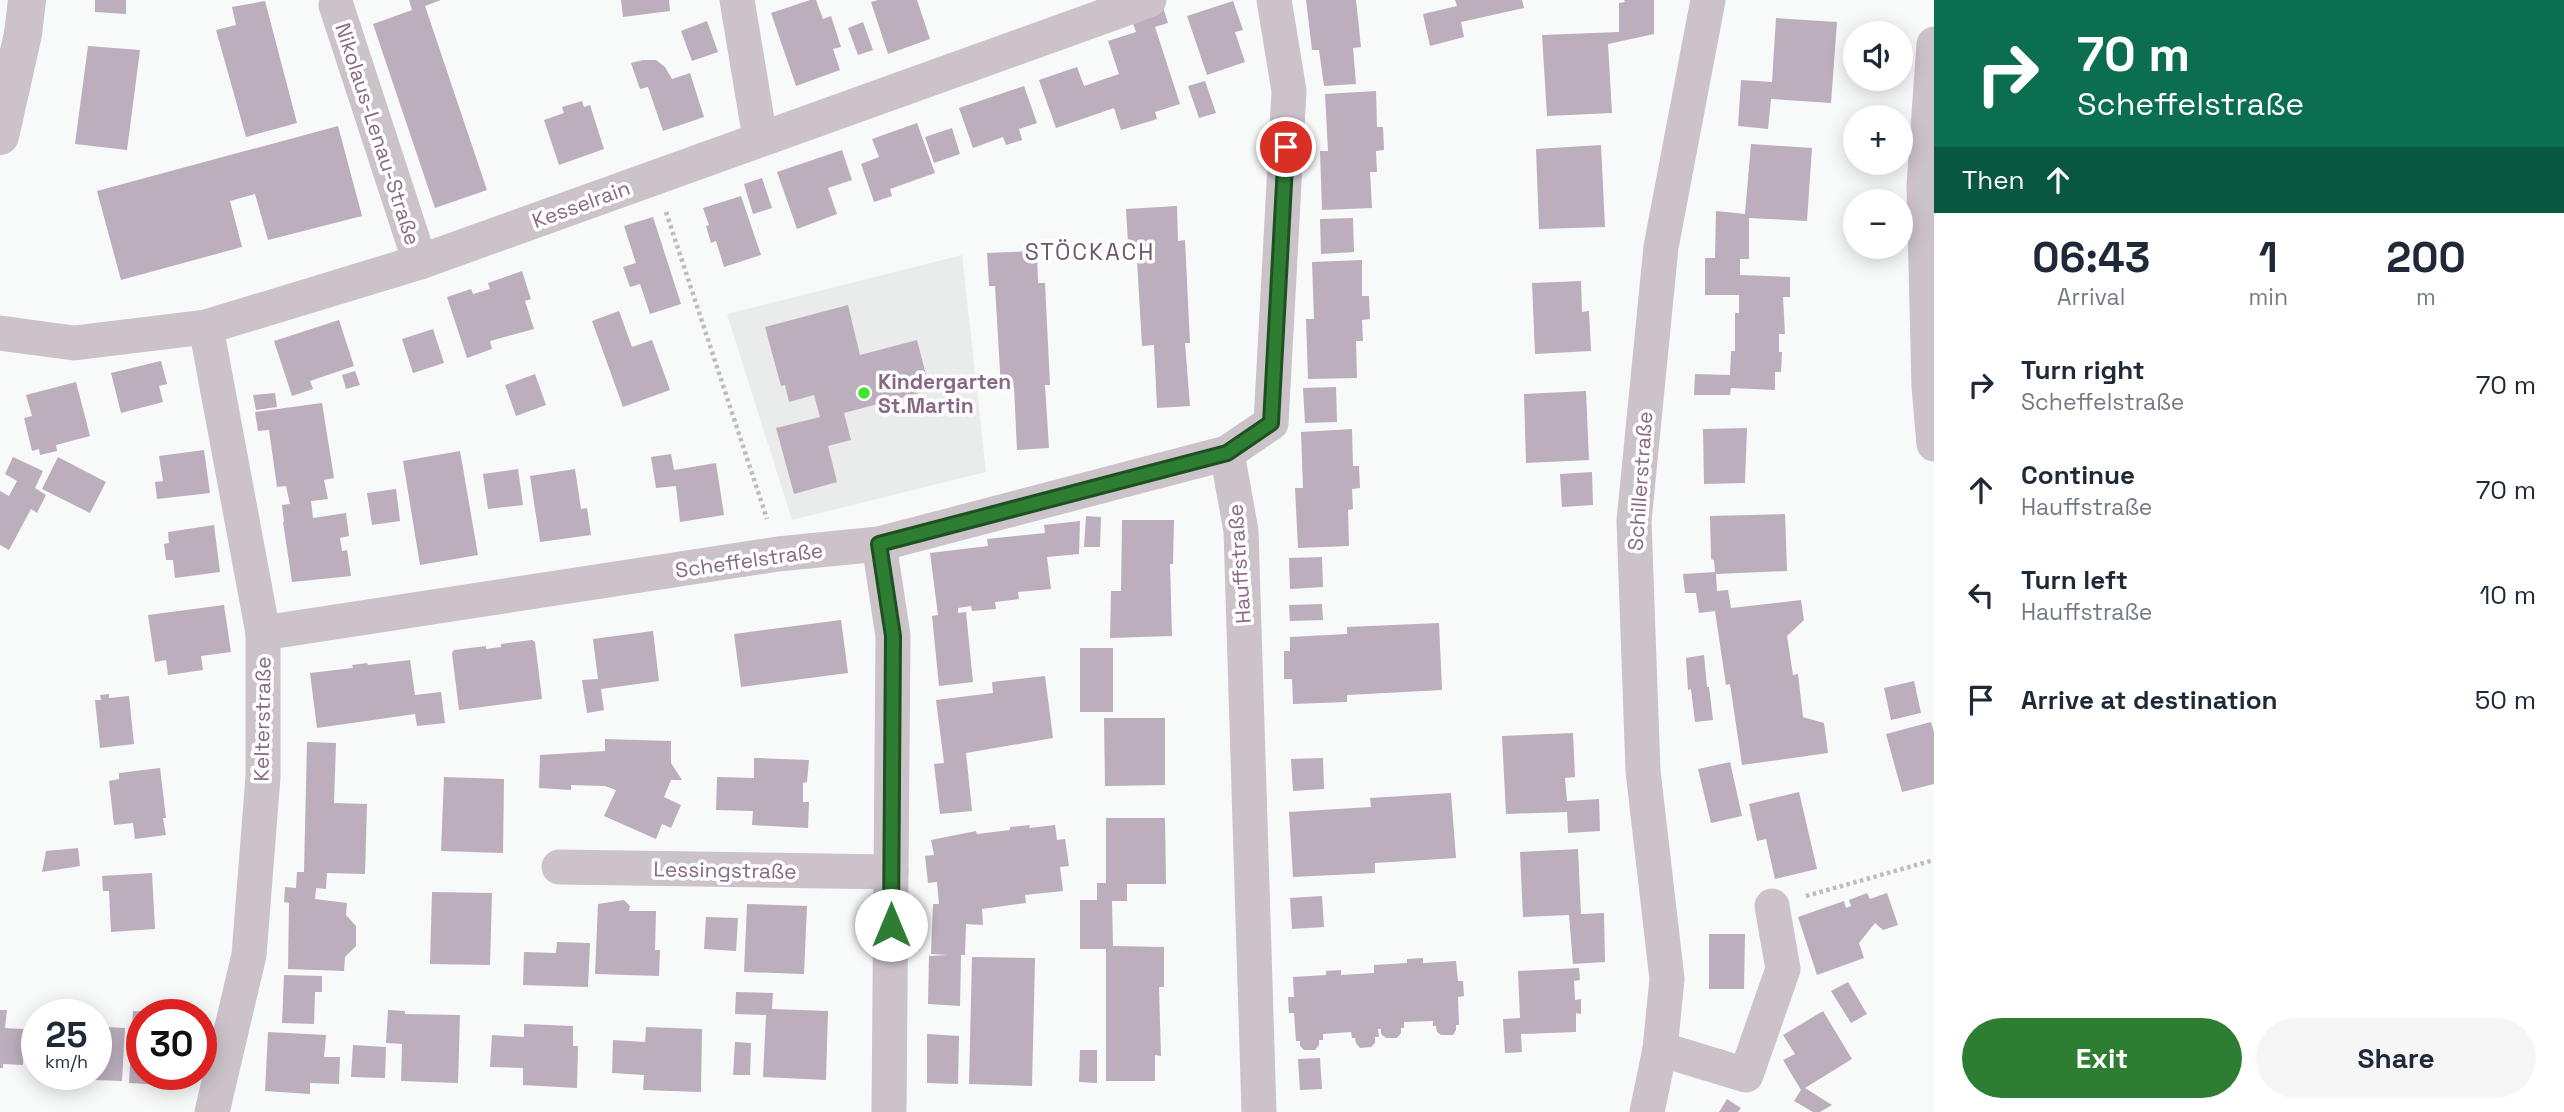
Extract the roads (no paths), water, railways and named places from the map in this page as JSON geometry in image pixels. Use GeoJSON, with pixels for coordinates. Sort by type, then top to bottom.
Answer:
{"type":"FeatureCollection","features":[{"type":"Feature","properties":{"kind":"street"},"geometry":{"type":"LineString","coordinates":[[0,136],[23,34],[27,0]]}},
{"type":"Feature","properties":{"kind":"street"},"geometry":{"type":"LineString","coordinates":[[737,0],[760,138]]}},
{"type":"Feature","properties":{"kind":"street","name":"Kesselrain"},"geometry":{"type":"LineString","coordinates":[[0,333],[75,343],[206,327],[420,262],[760,138],[1086,10],[1149,0]]}},
{"type":"Feature","properties":{"kind":"street"},"geometry":{"type":"LineString","coordinates":[[1227,453],[1271,423],[1289,91],[1274,0]]}},
{"type":"Feature","properties":{"kind":"street","name":"Schillerstraße"},"geometry":{"type":"LineString","coordinates":[[1647,1112],[1660,1049],[1667,979],[1643,771],[1634,522],[1661,247],[1708,0]]}},
{"type":"Feature","properties":{"kind":"street","name":"Nikolaus-Lenau-Straße"},"geometry":{"type":"LineString","coordinates":[[336,5],[420,262]]}},
{"type":"Feature","properties":{"kind":"street"},"geometry":{"type":"LineString","coordinates":[[1934,44],[1924,185],[1929,387],[1934,444]]}},
{"type":"Feature","properties":{"kind":"street","name":"Kelterstraße"},"geometry":{"type":"LineString","coordinates":[[206,327],[263,633],[262,777],[248,955],[212,1112]]}},
{"type":"Feature","properties":{"kind":"street","name":"Scheffelstraße"},"geometry":{"type":"LineString","coordinates":[[263,633],[778,554],[879,544],[1227,453]]}},
{"type":"Feature","properties":{"kind":"street","name":"Hauffstraße"},"geometry":{"type":"LineString","coordinates":[[1227,453],[1241,531],[1259,1112]]}},
{"type":"Feature","properties":{"kind":"street"},"geometry":{"type":"LineString","coordinates":[[879,544],[893,636],[889,1112]]}},
{"type":"Feature","properties":{"kind":"street","name":"Lessingstraße"},"geometry":{"type":"LineString","coordinates":[[559,867],[891,872]]}},
{"type":"Feature","properties":{"kind":"street"},"geometry":{"type":"LineString","coordinates":[[1660,1049],[1746,1075],[1783,969],[1772,906]]}},
{"type":"Feature","properties":{"kind":"place","name":"Kindergarten St.Martin"},"geometry":{"type":"Point","coordinates":[864,393]}},
{"type":"Feature","properties":{"kind":"district","name":"STÖCKACH"},"geometry":{"type":"Point","coordinates":[1090,252]}}]}
